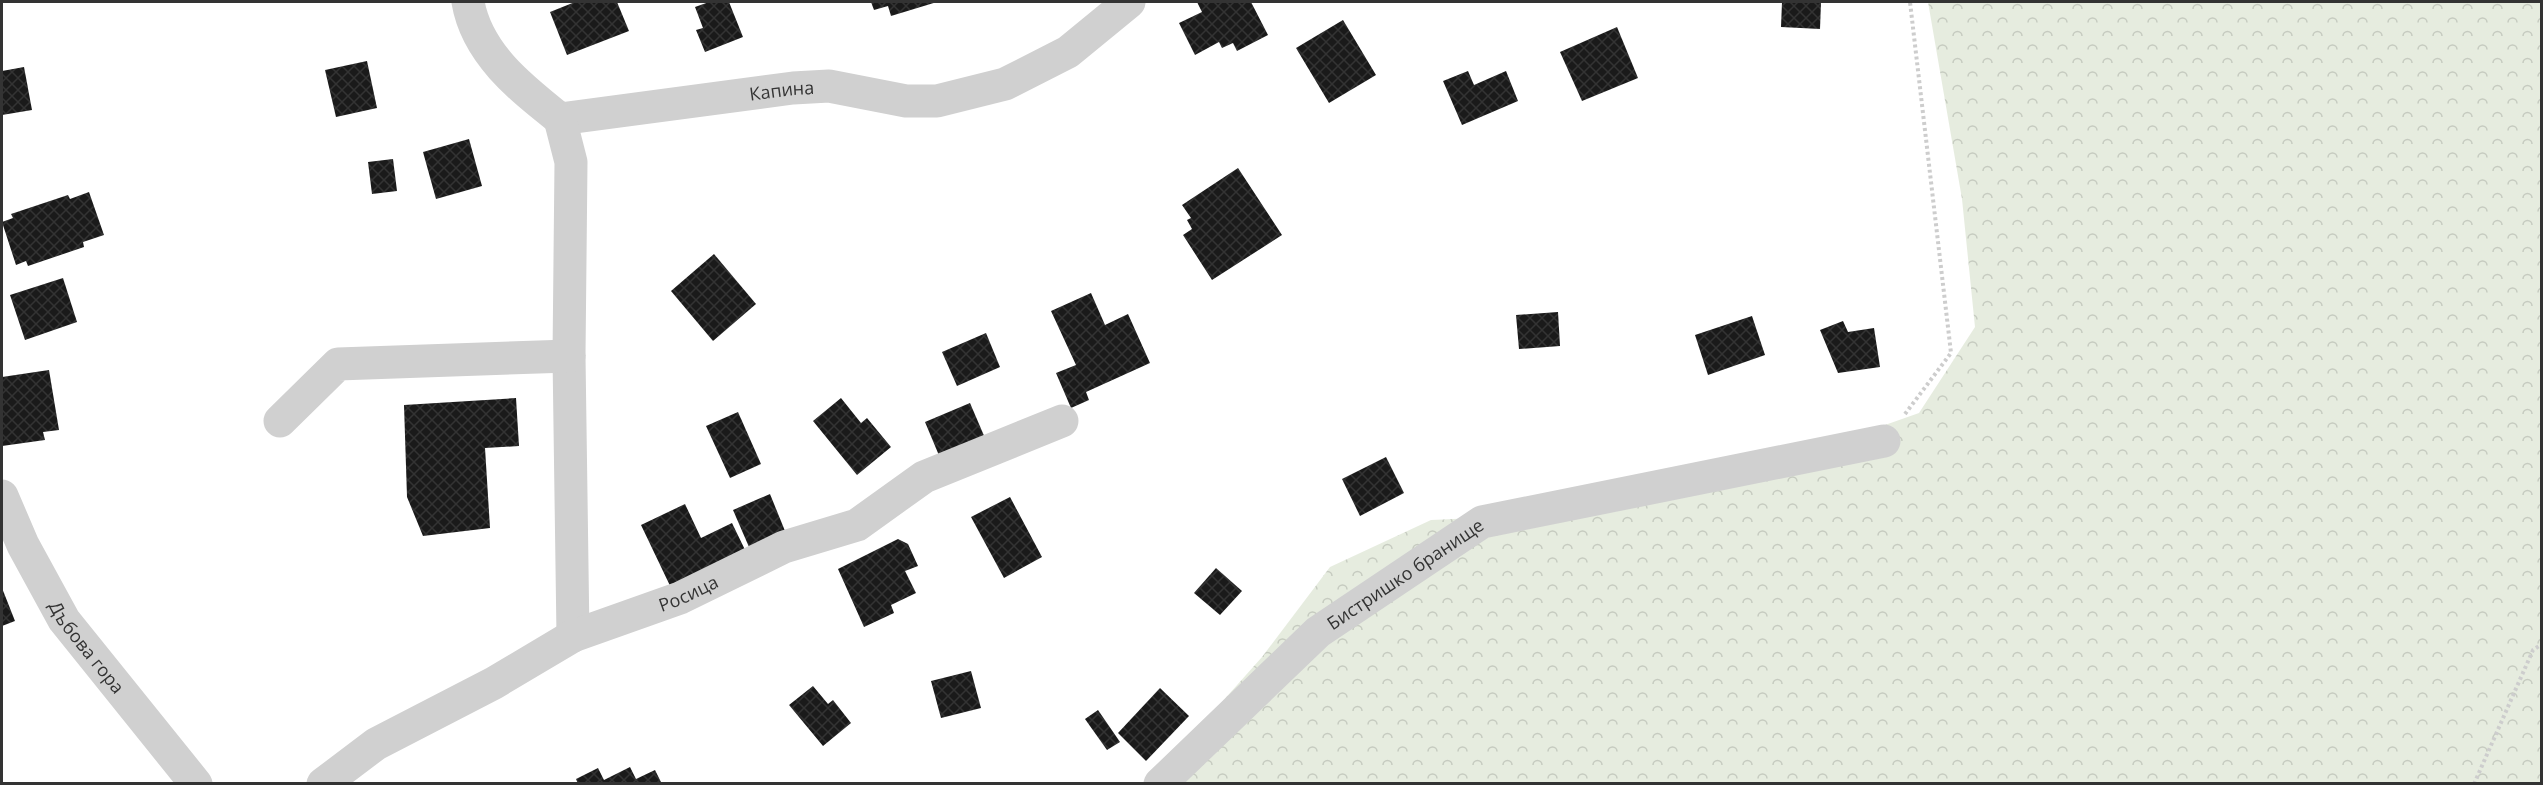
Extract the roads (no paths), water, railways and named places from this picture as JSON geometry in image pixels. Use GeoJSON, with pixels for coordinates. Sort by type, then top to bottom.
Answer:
{"type":"FeatureCollection","features":[{"type":"Feature","properties":{"kind":"street"},"geometry":{"type":"LineString","coordinates":[[468,2],[487,50],[522,88],[560,119],[570,162],[573,636]]}},
{"type":"Feature","properties":{"kind":"street","name":"Капина"},"geometry":{"type":"LineString","coordinates":[[560,119],[802,87],[829,86],[906,101],[937,101],[1005,84],[1068,52],[1129,2]]}},
{"type":"Feature","properties":{"kind":"street"},"geometry":{"type":"LineString","coordinates":[[280,421],[338,364],[570,356]]}},
{"type":"Feature","properties":{"kind":"street","name":"Росица"},"geometry":{"type":"LineString","coordinates":[[324,783],[376,744],[494,683],[573,636],[680,598],[784,547],[857,525],[924,477],[1062,421]]}},
{"type":"Feature","properties":{"kind":"street","name":"Бистришко бранище"},"geometry":{"type":"LineString","coordinates":[[1160,783],[1318,632],[1482,522],[1884,441]]}},
{"type":"Feature","properties":{"kind":"street","name":"Дъбова гора"},"geometry":{"type":"LineString","coordinates":[[2,496],[23,545],[64,620],[196,783]]}}]}
